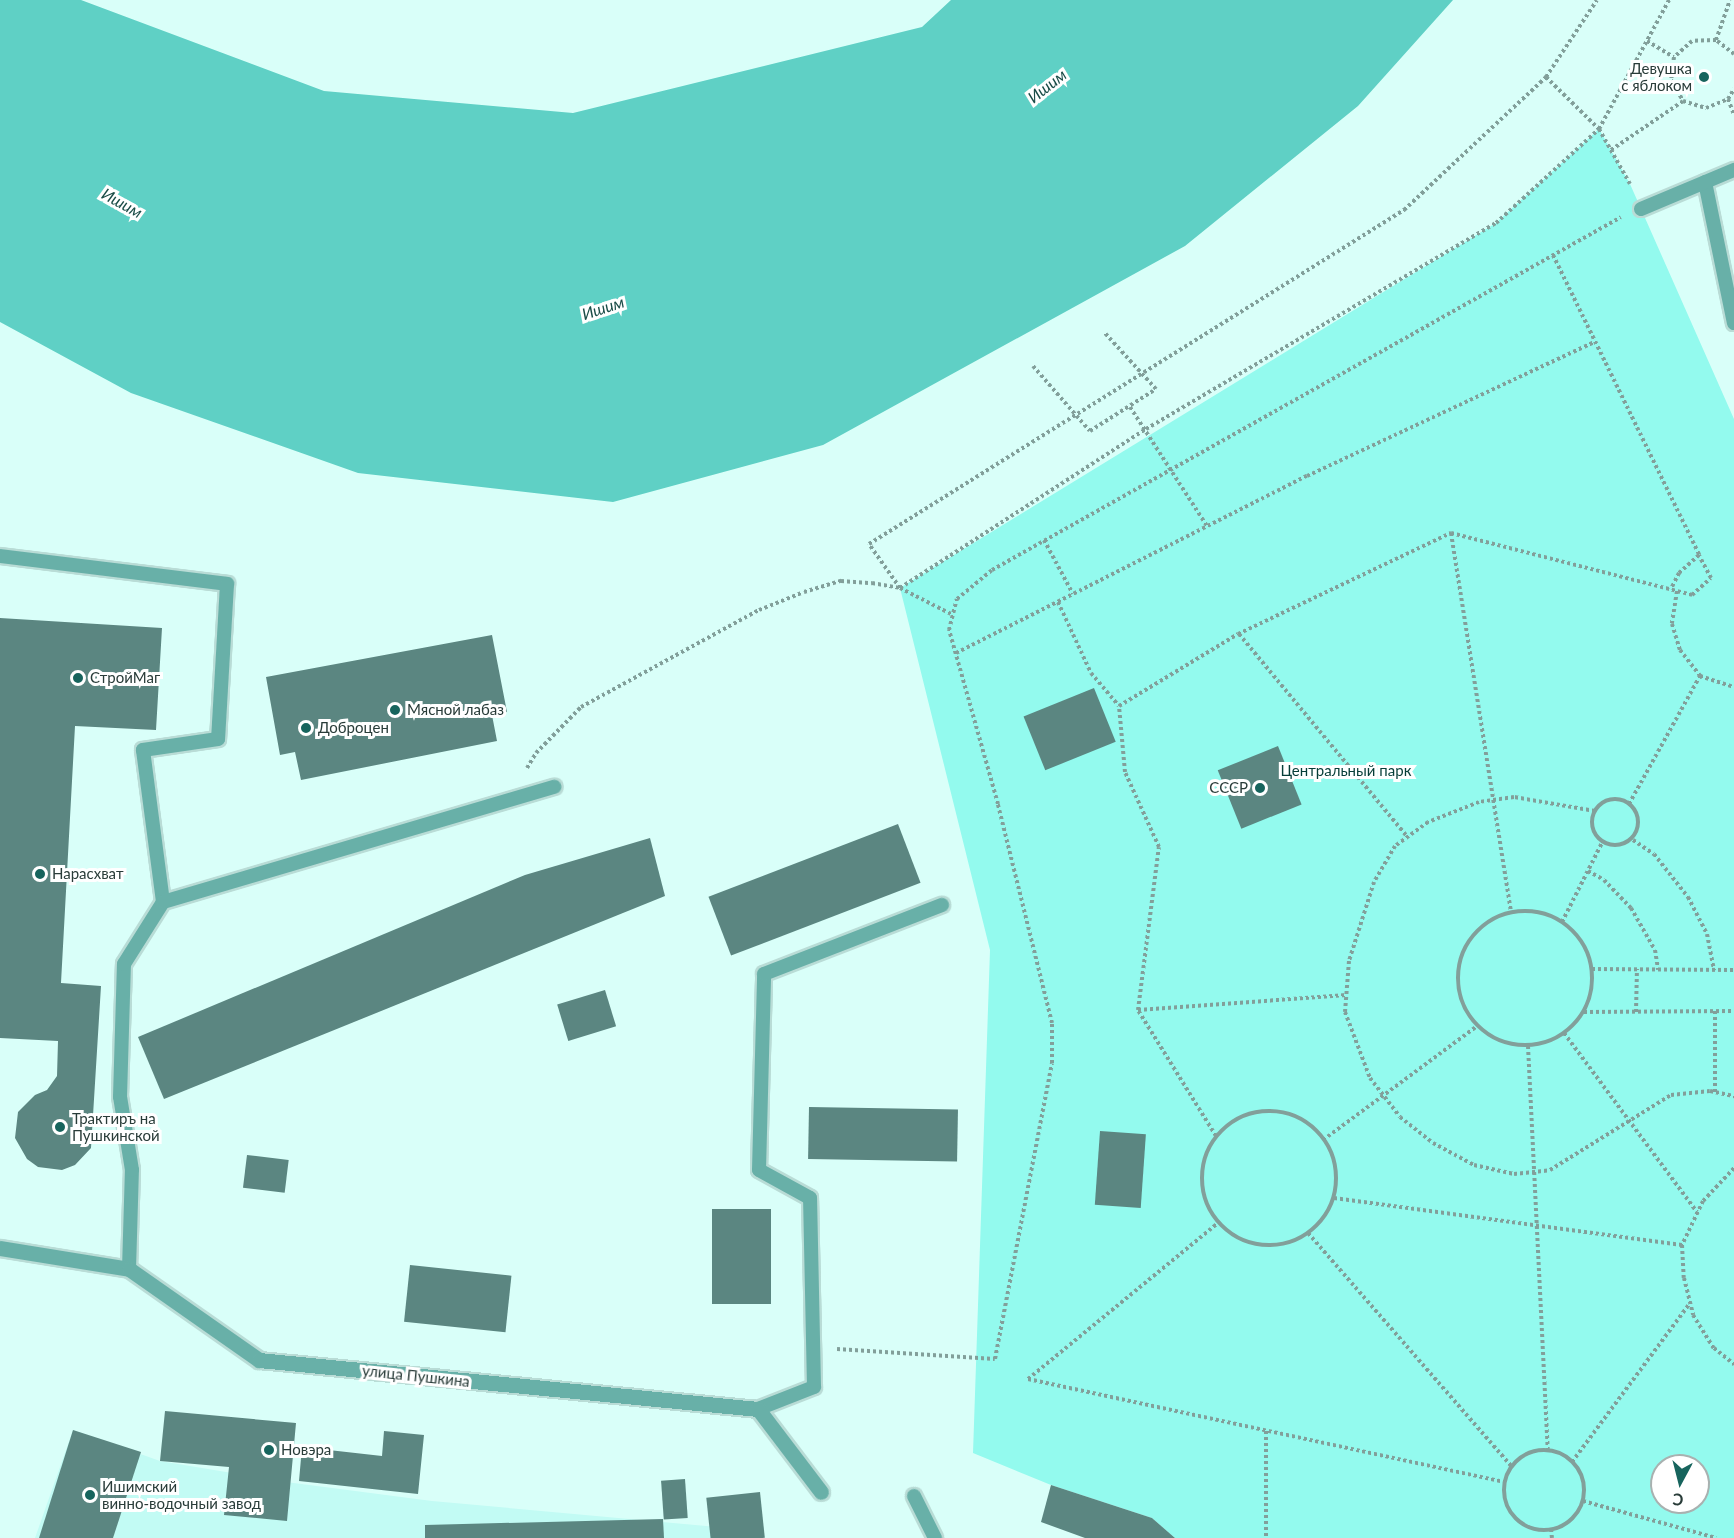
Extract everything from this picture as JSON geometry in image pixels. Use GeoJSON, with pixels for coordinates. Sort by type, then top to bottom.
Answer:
{"type":"FeatureCollection","features":[{"type":"Feature","properties":{"kind":"street","name":"улица Пушкина"},"geometry":{"type":"LineString","coordinates":[[0,1248],[129,1269],[259,1360],[758,1409]]}},
{"type":"Feature","properties":{"kind":"street"},"geometry":{"type":"LineString","coordinates":[[758,1409],[821,1492]]}},
{"type":"Feature","properties":{"kind":"lane"},"geometry":{"type":"LineString","coordinates":[[1641,209],[1734,170]]}},
{"type":"Feature","properties":{"kind":"lane"},"geometry":{"type":"LineString","coordinates":[[1705,182],[1734,322]]}},
{"type":"Feature","properties":{"kind":"lane"},"geometry":{"type":"LineString","coordinates":[[0,556],[227,585],[218,739],[144,750],[163,902],[124,964],[120,1097],[132,1170],[129,1269]]}},
{"type":"Feature","properties":{"kind":"lane"},"geometry":{"type":"LineString","coordinates":[[163,902],[554,787]]}},
{"type":"Feature","properties":{"kind":"lane"},"geometry":{"type":"LineString","coordinates":[[758,1409],[814,1387],[810,1198],[759,1170],[764,974],[942,905]]}},
{"type":"Feature","properties":{"kind":"lane"},"geometry":{"type":"LineString","coordinates":[[914,1496],[935,1538]]}},
{"type":"Feature","properties":{"kind":"path"},"geometry":{"type":"LineString","coordinates":[[900,588],[869,544],[1143,370],[1404,210],[1546,77],[1597,0]]}},
{"type":"Feature","properties":{"kind":"path"},"geometry":{"type":"LineString","coordinates":[[900,588],[1146,429],[1496,223],[1599,129],[1669,0]]}},
{"type":"Feature","properties":{"kind":"path"},"geometry":{"type":"LineString","coordinates":[[1716,40],[1730,0]]}},
{"type":"Feature","properties":{"kind":"path"},"geometry":{"type":"LineString","coordinates":[[1734,54],[1716,40],[1692,41],[1674,57],[1671,80],[1683,101],[1706,108],[1728,99],[1734,89]]}},
{"type":"Feature","properties":{"kind":"path"},"geometry":{"type":"LineString","coordinates":[[1647,41],[1674,57]]}},
{"type":"Feature","properties":{"kind":"path"},"geometry":{"type":"LineString","coordinates":[[1546,77],[1599,129],[1630,184]]}},
{"type":"Feature","properties":{"kind":"path"},"geometry":{"type":"LineString","coordinates":[[1728,99],[1734,115]]}},
{"type":"Feature","properties":{"kind":"path"},"geometry":{"type":"LineString","coordinates":[[1611,150],[1683,101]]}},
{"type":"Feature","properties":{"kind":"path"},"geometry":{"type":"LineString","coordinates":[[813,1348],[995,1359],[1052,1063],[1052,1023],[949,630],[957,599],[992,570],[1044,540],[1553,255],[1641,209]]}},
{"type":"Feature","properties":{"kind":"path"},"geometry":{"type":"LineString","coordinates":[[1119,706],[1239,634],[1451,533],[1692,595],[1711,578],[1553,255]]}},
{"type":"Feature","properties":{"kind":"path"},"geometry":{"type":"LineString","coordinates":[[1033,366],[1076,412],[1090,432],[1156,389],[1143,370],[1104,332]]}},
{"type":"Feature","properties":{"kind":"path"},"geometry":{"type":"LineString","coordinates":[[956,654],[1207,526],[1595,342]]}},
{"type":"Feature","properties":{"kind":"path"},"geometry":{"type":"LineString","coordinates":[[1130,407],[1207,526]]}},
{"type":"Feature","properties":{"kind":"path"},"geometry":{"type":"LineString","coordinates":[[1451,533],[1510,912]]}},
{"type":"Feature","properties":{"kind":"path"},"geometry":{"type":"LineString","coordinates":[[1044,540],[1073,594]]}},
{"type":"Feature","properties":{"kind":"path"},"geometry":{"type":"LineString","coordinates":[[1671,590],[1679,573],[1699,555]]}},
{"type":"Feature","properties":{"kind":"path"},"geometry":{"type":"LineString","coordinates":[[509,801],[536,753],[581,707],[628,678],[759,610],[841,580],[900,588],[953,615]]}},
{"type":"Feature","properties":{"kind":"path"},"geometry":{"type":"LineString","coordinates":[[1677,591],[1674,635],[1700,676],[1734,687]]}},
{"type":"Feature","properties":{"kind":"path"},"geometry":{"type":"LineString","coordinates":[[1058,602],[1091,673],[1119,706],[1125,772],[1159,847],[1138,1010],[1216,1136]]}},
{"type":"Feature","properties":{"kind":"path"},"geometry":{"type":"LineString","coordinates":[[1239,634],[1407,836]]}},
{"type":"Feature","properties":{"kind":"path"},"geometry":{"type":"LineString","coordinates":[[1629,804],[1700,676]]}},
{"type":"Feature","properties":{"kind":"path"},"geometry":{"type":"LineString","coordinates":[[1595,811],[1514,797],[1492,800],[1450,811],[1407,836],[1395,846],[1374,882],[1349,961],[1345,1012],[1356,1048],[1381,1095],[1411,1127],[1454,1156],[1493,1171],[1534,1174],[1550,1170],[1571,1159],[1628,1119],[1671,1095],[1715,1093],[1734,1096]]}},
{"type":"Feature","properties":{"kind":"path"},"geometry":{"type":"LineString","coordinates":[[1603,841],[1592,822],[1595,811],[1605,801],[1617,799],[1629,804],[1636,816],[1633,840]]}},
{"type":"Feature","properties":{"kind":"path"},"geometry":{"type":"LineString","coordinates":[[1603,841],[1624,844],[1633,840]]}},
{"type":"Feature","properties":{"kind":"path"},"geometry":{"type":"LineString","coordinates":[[1633,840],[1654,854],[1688,897],[1707,934],[1714,970]]}},
{"type":"Feature","properties":{"kind":"path"},"geometry":{"type":"LineString","coordinates":[[1562,922],[1603,841]]}},
{"type":"Feature","properties":{"kind":"path"},"geometry":{"type":"LineString","coordinates":[[1588,871],[1604,880],[1631,908],[1655,950],[1658,970]]}},
{"type":"Feature","properties":{"kind":"path"},"geometry":{"type":"LineString","coordinates":[[1533,910],[1562,922],[1586,948],[1592,969],[1592,992],[1584,1012],[1564,1033],[1528,1046],[1506,1044],[1477,1026],[1460,998],[1457,976],[1461,954],[1473,934],[1490,920],[1510,912],[1533,910]]}},
{"type":"Feature","properties":{"kind":"path"},"geometry":{"type":"LineString","coordinates":[[1592,969],[1734,970]]}},
{"type":"Feature","properties":{"kind":"path"},"geometry":{"type":"LineString","coordinates":[[1636,1012],[1637,969]]}},
{"type":"Feature","properties":{"kind":"path"},"geometry":{"type":"LineString","coordinates":[[1138,1010],[1346,995]]}},
{"type":"Feature","properties":{"kind":"path"},"geometry":{"type":"LineString","coordinates":[[1715,1011],[1715,1093]]}},
{"type":"Feature","properties":{"kind":"path"},"geometry":{"type":"LineString","coordinates":[[1584,1012],[1734,1011]]}},
{"type":"Feature","properties":{"kind":"path"},"geometry":{"type":"LineString","coordinates":[[1323,1140],[1477,1026]]}},
{"type":"Feature","properties":{"kind":"path"},"geometry":{"type":"LineString","coordinates":[[1564,1033],[1697,1212]]}},
{"type":"Feature","properties":{"kind":"path"},"geometry":{"type":"LineString","coordinates":[[1528,1046],[1548,1451]]}},
{"type":"Feature","properties":{"kind":"path"},"geometry":{"type":"LineString","coordinates":[[1278,1111],[1300,1118],[1323,1140],[1331,1152],[1337,1174],[1334,1197],[1323,1218],[1308,1233],[1289,1242],[1269,1245],[1248,1242],[1219,1222],[1204,1199],[1201,1178],[1205,1156],[1216,1136],[1233,1121],[1254,1112],[1278,1111]]}},
{"type":"Feature","properties":{"kind":"path"},"geometry":{"type":"LineString","coordinates":[[1734,1168],[1703,1201],[1682,1245],[1693,1315],[1714,1348],[1734,1364]]}},
{"type":"Feature","properties":{"kind":"path"},"geometry":{"type":"LineString","coordinates":[[1334,1197],[1682,1245]]}},
{"type":"Feature","properties":{"kind":"path"},"geometry":{"type":"LineString","coordinates":[[1219,1222],[1028,1379],[1505,1482]]}},
{"type":"Feature","properties":{"kind":"path"},"geometry":{"type":"LineString","coordinates":[[1308,1233],[1511,1466]]}},
{"type":"Feature","properties":{"kind":"path"},"geometry":{"type":"LineString","coordinates":[[1572,1462],[1690,1303]]}},
{"type":"Feature","properties":{"kind":"path"},"geometry":{"type":"LineString","coordinates":[[1266,1431],[1266,1538]]}},
{"type":"Feature","properties":{"kind":"path"},"geometry":{"type":"LineString","coordinates":[[1548,1451],[1572,1462],[1582,1476],[1583,1501],[1568,1523],[1551,1529],[1529,1527],[1517,1520],[1504,1496],[1505,1482],[1511,1466],[1528,1454],[1548,1451]]}},
{"type":"Feature","properties":{"kind":"path"},"geometry":{"type":"LineString","coordinates":[[1583,1501],[1716,1538]]}},
{"type":"Feature","properties":{"kind":"path"},"geometry":{"type":"LineString","coordinates":[[1551,1529],[1552,1538]]}},
{"type":"Feature","properties":{"kind":"shaded area","name":"Ишимский винно-водочный завод"},"geometry":{"type":"Polygon","coordinates":[[[73,1430],[160,1461],[286,1482],[432,1501],[750,1530],[750,1538],[35,1538],[73,1430]]]}},
{"type":"Feature","properties":{"kind":"green space","name":"Центральный парк"},"geometry":{"type":"Polygon","coordinates":[[[1599,129],[1630,184],[1734,419],[1734,1538],[1175,1538],[1152,1518],[1051,1485],[973,1453],[990,950],[900,588],[1496,223],[1599,129]]]}},
{"type":"Feature","properties":{"kind":"water","name":"Ишим"},"geometry":{"type":"Polygon","coordinates":[[[0,0],[81,0],[324,91],[573,113],[922,27],[951,0],[1453,0],[1358,106],[1185,246],[823,445],[613,502],[358,473],[131,393],[0,322],[0,0]]]}},
{"type":"Feature","properties":{"kind":"building"},"geometry":{"type":"Polygon","coordinates":[[[0,618],[162,628],[156,730],[75,726],[61,983],[101,986],[91,1148],[75,1165],[62,1170],[38,1167],[27,1159],[15,1138],[18,1112],[35,1095],[47,1090],[57,1076],[58,1041],[0,1038],[0,618]]]}},
{"type":"Feature","properties":{"kind":"building"},"geometry":{"type":"Polygon","coordinates":[[[492,635],[507,712],[492,715],[497,741],[301,780],[295,752],[280,755],[266,677],[492,635]]]}},
{"type":"Feature","properties":{"kind":"building"},"geometry":{"type":"Polygon","coordinates":[[[1094,688],[1116,742],[1045,770],[1024,716],[1094,688]]]}},
{"type":"Feature","properties":{"kind":"building","name":"СССР"},"geometry":{"type":"Polygon","coordinates":[[[1278,746],[1302,804],[1241,829],[1218,770],[1278,746]]]}},
{"type":"Feature","properties":{"kind":"building"},"geometry":{"type":"Polygon","coordinates":[[[898,824],[921,883],[731,956],[708,897],[898,824]]]}},
{"type":"Feature","properties":{"kind":"building"},"geometry":{"type":"Polygon","coordinates":[[[650,838],[665,896],[164,1099],[138,1037],[525,875],[650,838]]]}},
{"type":"Feature","properties":{"kind":"building"},"geometry":{"type":"Polygon","coordinates":[[[605,990],[616,1026],[568,1041],[557,1005],[605,990]]]}},
{"type":"Feature","properties":{"kind":"building"},"geometry":{"type":"Polygon","coordinates":[[[809,1107],[958,1110],[957,1162],[808,1159],[809,1107]]]}},
{"type":"Feature","properties":{"kind":"building"},"geometry":{"type":"Polygon","coordinates":[[[1100,1131],[1146,1134],[1141,1208],[1095,1205],[1100,1131]]]}},
{"type":"Feature","properties":{"kind":"building"},"geometry":{"type":"Polygon","coordinates":[[[247,1155],[289,1160],[285,1193],[243,1188],[247,1155]]]}},
{"type":"Feature","properties":{"kind":"building"},"geometry":{"type":"Polygon","coordinates":[[[712,1209],[771,1209],[771,1304],[712,1304],[712,1209]]]}},
{"type":"Feature","properties":{"kind":"building"},"geometry":{"type":"Polygon","coordinates":[[[410,1265],[511,1276],[505,1332],[404,1322],[410,1265]]]}},
{"type":"Feature","properties":{"kind":"building"},"geometry":{"type":"Polygon","coordinates":[[[165,1411],[296,1423],[287,1521],[224,1515],[229,1467],[160,1461],[165,1411]]]}},
{"type":"Feature","properties":{"kind":"building","name":"Ишимский винно-водочный завод"},"geometry":{"type":"Polygon","coordinates":[[[73,1430],[141,1452],[113,1538],[39,1538],[73,1430]]]}},
{"type":"Feature","properties":{"kind":"building"},"geometry":{"type":"Polygon","coordinates":[[[384,1431],[424,1435],[418,1494],[299,1481],[302,1447],[382,1456],[384,1431]]]}},
{"type":"Feature","properties":{"kind":"building"},"geometry":{"type":"Polygon","coordinates":[[[685,1479],[688,1518],[664,1520],[661,1481],[685,1479]]]}},
{"type":"Feature","properties":{"kind":"building"},"geometry":{"type":"Polygon","coordinates":[[[1051,1485],[1152,1518],[1175,1538],[1085,1538],[1041,1522],[1051,1485]]]}},
{"type":"Feature","properties":{"kind":"building"},"geometry":{"type":"Polygon","coordinates":[[[760,1492],[765,1538],[711,1538],[706,1498],[760,1492]]]}},
{"type":"Feature","properties":{"kind":"building"},"geometry":{"type":"Polygon","coordinates":[[[663,1519],[664,1538],[425,1538],[425,1525],[663,1519]]]}},
{"type":"Feature","properties":{"kind":"place","name":"Девушка с яблоком"},"geometry":{"type":"Point","coordinates":[1704,77]}},
{"type":"Feature","properties":{"kind":"place","name":"СтройМаг"},"geometry":{"type":"Point","coordinates":[78,678]}},
{"type":"Feature","properties":{"kind":"place","name":"Мясной лабаз"},"geometry":{"type":"Point","coordinates":[395,710]}},
{"type":"Feature","properties":{"kind":"place","name":"Доброцен"},"geometry":{"type":"Point","coordinates":[306,728]}},
{"type":"Feature","properties":{"kind":"place","name":"СССР"},"geometry":{"type":"Point","coordinates":[1260,788]}},
{"type":"Feature","properties":{"kind":"place","name":"Нарасхват"},"geometry":{"type":"Point","coordinates":[40,874]}},
{"type":"Feature","properties":{"kind":"place","name":"Трактиръ на Пушкинской"},"geometry":{"type":"Point","coordinates":[60,1127]}},
{"type":"Feature","properties":{"kind":"place","name":"Новэра"},"geometry":{"type":"Point","coordinates":[269,1450]}},
{"type":"Feature","properties":{"kind":"place","name":"Ишимский винно-водочный завод"},"geometry":{"type":"Point","coordinates":[90,1495]}}]}
